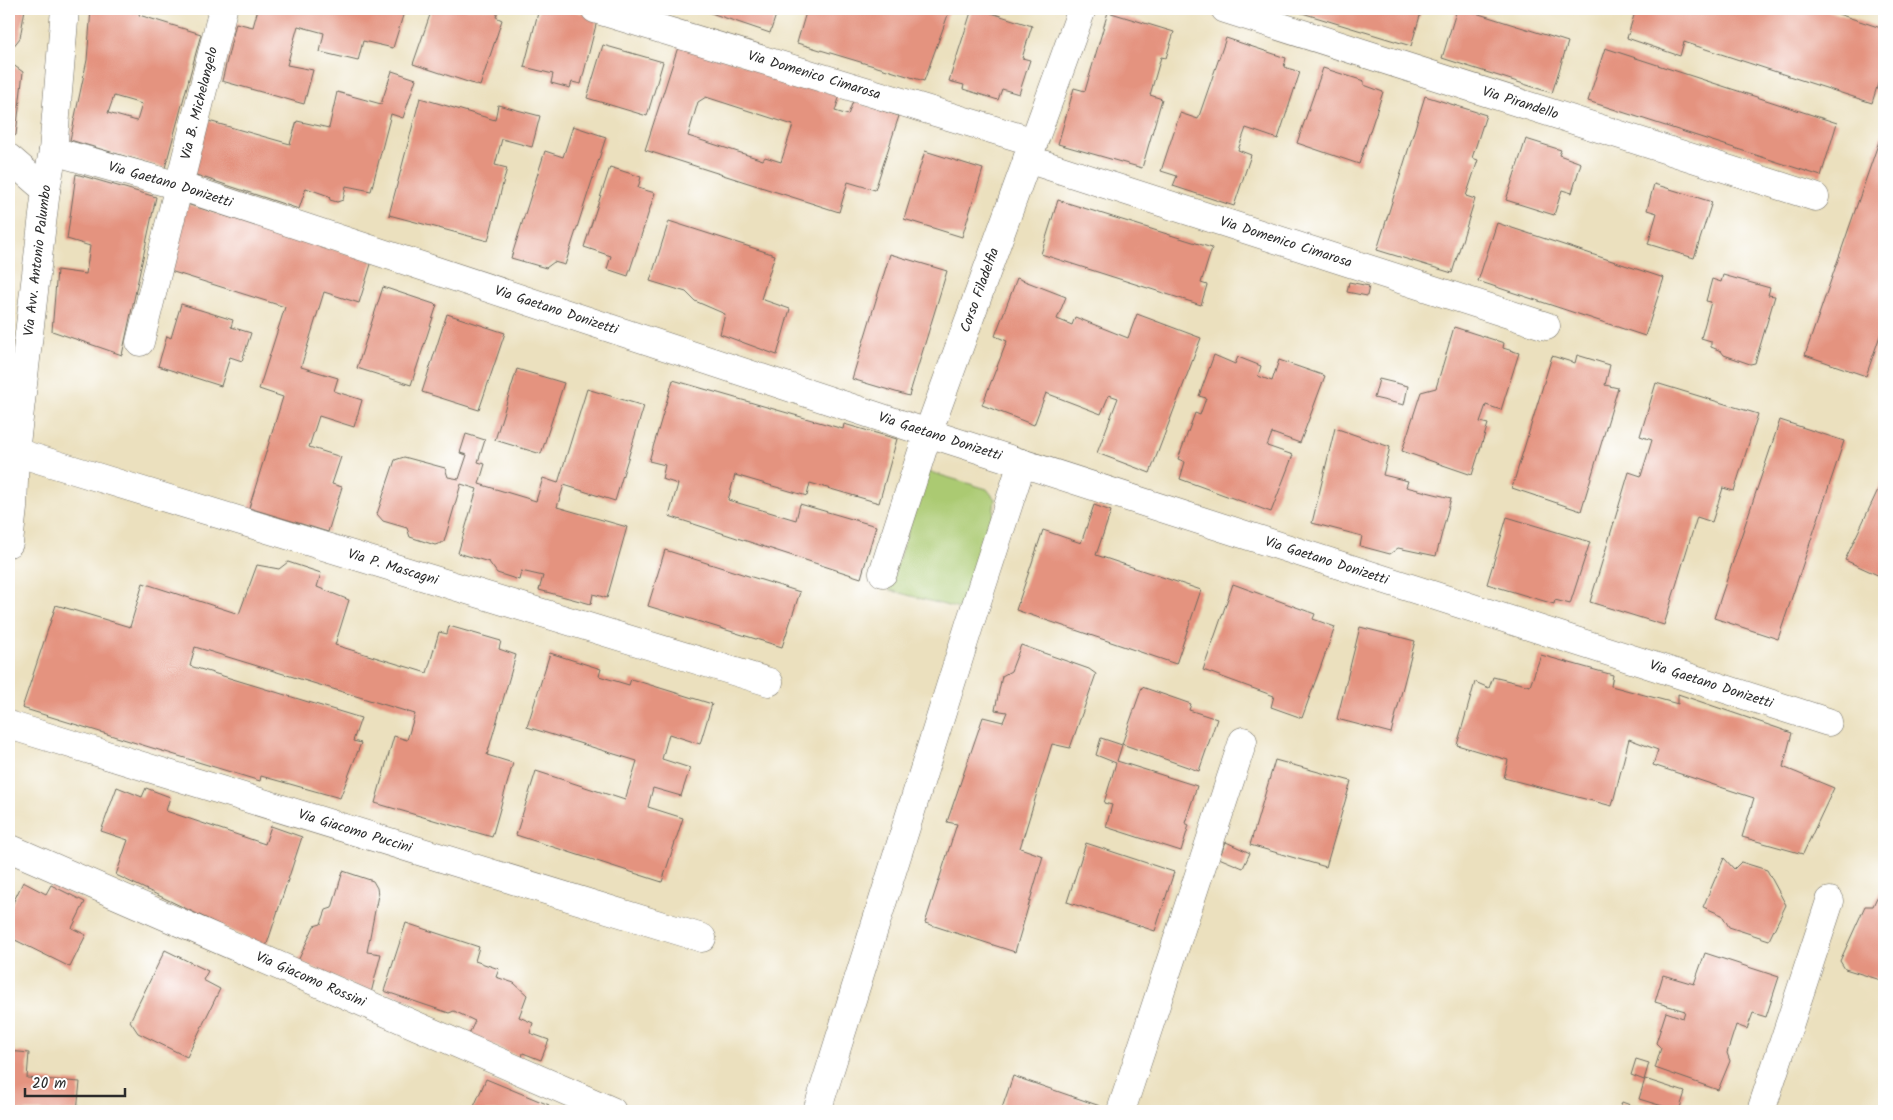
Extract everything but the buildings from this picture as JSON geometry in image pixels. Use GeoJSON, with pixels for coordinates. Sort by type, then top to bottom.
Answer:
{"type":"FeatureCollection","features":[{"type":"Feature","properties":{"kind":"street","name":"Via Avv. Antonio Palumbo"},"geometry":{"type":"LineString","coordinates":[[9,543],[16,452],[46,190],[53,151],[65,9]]}},
{"type":"Feature","properties":{"kind":"street","name":"Via B. Michelangelo"},"geometry":{"type":"LineString","coordinates":[[140,342],[223,9]]}},
{"type":"Feature","properties":{"kind":"street","name":"Via Domenico Cimarosa"},"geometry":{"type":"LineString","coordinates":[[595,9],[1030,151],[1546,326]]}},
{"type":"Feature","properties":{"kind":"street","name":"Corso Filadelfia"},"geometry":{"type":"LineString","coordinates":[[883,573],[928,433],[1082,9]]}},
{"type":"Feature","properties":{"kind":"street","name":"Via Pirandello"},"geometry":{"type":"LineString","coordinates":[[1225,9],[1815,197]]}},
{"type":"Feature","properties":{"kind":"street","name":"Via Gaetano Donizetti"},"geometry":{"type":"LineString","coordinates":[[53,151],[179,186],[928,433],[1828,722]]}},
{"type":"Feature","properties":{"kind":"street"},"geometry":{"type":"LineString","coordinates":[[9,158],[46,190]]}},
{"type":"Feature","properties":{"kind":"street","name":"Via P. Mascagni"},"geometry":{"type":"LineString","coordinates":[[16,452],[769,682]]}},
{"type":"Feature","properties":{"kind":"street"},"geometry":{"type":"LineString","coordinates":[[817,1111],[1022,463]]}},
{"type":"Feature","properties":{"kind":"street","name":"Via Giacomo Puccini"},"geometry":{"type":"LineString","coordinates":[[9,724],[702,938]]}},
{"type":"Feature","properties":{"kind":"street"},"geometry":{"type":"LineString","coordinates":[[1121,1111],[1243,741]]}},
{"type":"Feature","properties":{"kind":"street","name":"Via Giacomo Rossini"},"geometry":{"type":"LineString","coordinates":[[9,848],[612,1111]]}},
{"type":"Feature","properties":{"kind":"street"},"geometry":{"type":"LineString","coordinates":[[1761,1111],[1830,901]]}},
{"type":"Feature","properties":{"kind":"green space"},"geometry":{"type":"Polygon","coordinates":[[[930,472],[987,489],[995,499],[993,516],[963,610],[889,590],[926,473],[930,472]]]}}]}
